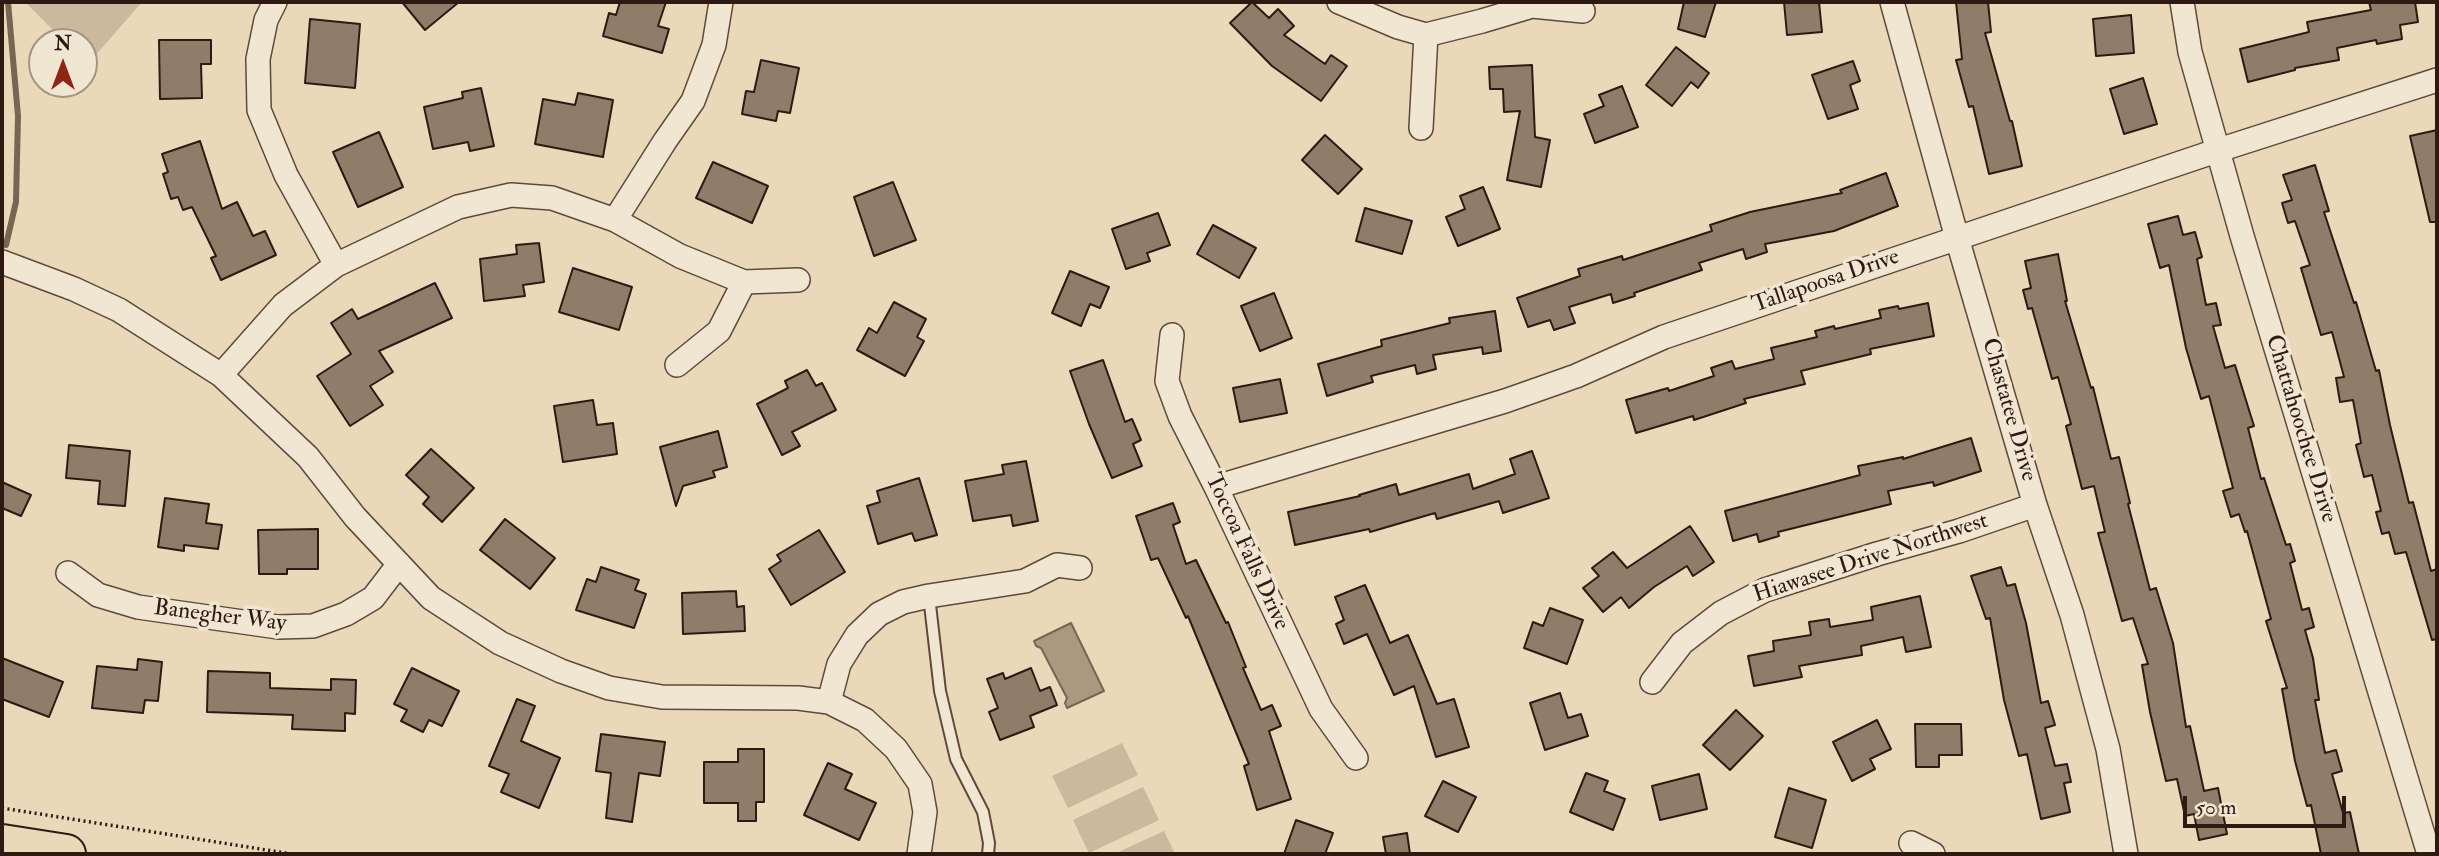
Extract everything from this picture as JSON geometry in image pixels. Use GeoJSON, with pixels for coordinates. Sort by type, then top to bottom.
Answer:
{"type":"FeatureCollection","features":[{"type":"Feature","properties":{"kind":"highway"},"geometry":{"type":"LineString","coordinates":[[2,844],[66,854]]}},
{"type":"Feature","properties":{"kind":"street"},"geometry":{"type":"LineString","coordinates":[[275,2],[266,20],[258,59],[259,110],[286,175],[336,265]]}},
{"type":"Feature","properties":{"kind":"street"},"geometry":{"type":"LineString","coordinates":[[615,220],[694,101],[714,46],[721,2]]}},
{"type":"Feature","properties":{"kind":"street"},"geometry":{"type":"LineString","coordinates":[[1339,2],[1387,23],[1426,35],[1532,6],[1583,11]]}},
{"type":"Feature","properties":{"kind":"street","name":"Chastatee Drive"},"geometry":{"type":"LineString","coordinates":[[1892,2],[1957,238],[2035,505],[2072,615],[2105,735],[2122,819],[2126,854]]}},
{"type":"Feature","properties":{"kind":"street","name":"Chattahoochee Drive"},"geometry":{"type":"LineString","coordinates":[[2182,2],[2190,52],[2250,263],[2429,854]]}},
{"type":"Feature","properties":{"kind":"street"},"geometry":{"type":"LineString","coordinates":[[1421,128],[1426,35]]}},
{"type":"Feature","properties":{"kind":"street","name":"Tallapoosa Drive"},"geometry":{"type":"LineString","coordinates":[[1216,487],[1505,401],[1576,376],[1664,337],[2219,150],[2437,80]]}},
{"type":"Feature","properties":{"kind":"street"},"geometry":{"type":"LineString","coordinates":[[221,374],[283,305],[336,265],[458,207],[511,195],[552,198],[615,220],[680,256],[744,282],[798,280]]}},
{"type":"Feature","properties":{"kind":"street"},"geometry":{"type":"LineString","coordinates":[[2,262],[75,289],[119,310],[221,374],[308,457],[355,517],[431,598],[500,643],[561,671],[610,688],[662,697],[798,698],[830,702],[865,720],[896,749],[920,784],[925,812],[919,854]]}},
{"type":"Feature","properties":{"kind":"street"},"geometry":{"type":"LineString","coordinates":[[677,365],[719,331],[744,282]]}},
{"type":"Feature","properties":{"kind":"street","name":"Toccoa Falls Drive"},"geometry":{"type":"LineString","coordinates":[[1172,335],[1167,382],[1180,416],[1321,709],[1356,758]]}},
{"type":"Feature","properties":{"kind":"street","name":"Hiawasee Drive Northwest"},"geometry":{"type":"LineString","coordinates":[[1652,682],[1682,643],[1721,613],[1765,590],[2035,505]]}},
{"type":"Feature","properties":{"kind":"street","name":"Banegher Way"},"geometry":{"type":"LineString","coordinates":[[68,573],[98,596],[138,607],[278,627],[313,626],[346,614],[373,598],[399,564]]}},
{"type":"Feature","properties":{"kind":"street"},"geometry":{"type":"LineString","coordinates":[[830,702],[839,664],[857,635],[879,614],[903,602],[929,596],[1025,581],[1057,565],[1080,568]]}},
{"type":"Feature","properties":{"kind":"street"},"geometry":{"type":"LineString","coordinates":[[1911,843],[1933,854]]}},
{"type":"Feature","properties":{"kind":"lane"},"geometry":{"type":"LineString","coordinates":[[929,596],[940,691],[956,759],[983,812],[989,843],[988,854]]}},
{"type":"Feature","properties":{"kind":"path"},"geometry":{"type":"LineString","coordinates":[[2,808],[292,854]]}},
{"type":"Feature","properties":{"kind":"shaded area"},"geometry":{"type":"Polygon","coordinates":[[[25,2],[142,2],[98,52],[98,28],[51,28],[25,2]]]}},
{"type":"Feature","properties":{"kind":"shaded area"},"geometry":{"type":"Polygon","coordinates":[[[1071,623],[1104,691],[1067,708],[1067,698],[1041,648],[1036,646],[1034,641],[1071,623]]]}},
{"type":"Feature","properties":{"kind":"shaded area"},"geometry":{"type":"Polygon","coordinates":[[[1122,743],[1138,775],[1068,808],[1052,776],[1122,743]]]}},
{"type":"Feature","properties":{"kind":"shaded area"},"geometry":{"type":"Polygon","coordinates":[[[1143,787],[1159,820],[1089,853],[1073,820],[1143,787]]]}},
{"type":"Feature","properties":{"kind":"shaded area"},"geometry":{"type":"Polygon","coordinates":[[[1164,831],[1175,854],[1114,854],[1164,831]]]}},
{"type":"Feature","properties":{"kind":"building"},"geometry":{"type":"Polygon","coordinates":[[[402,2],[459,2],[425,30],[402,2]]]}},
{"type":"Feature","properties":{"kind":"building"},"geometry":{"type":"Polygon","coordinates":[[[620,2],[666,2],[658,26],[669,29],[662,53],[603,36],[609,13],[616,15],[620,2]]]}},
{"type":"Feature","properties":{"kind":"building"},"geometry":{"type":"Polygon","coordinates":[[[1252,2],[1269,18],[1278,9],[1294,26],[1284,35],[1325,64],[1331,55],[1347,66],[1321,101],[1272,66],[1230,23],[1252,2]]]}},
{"type":"Feature","properties":{"kind":"building"},"geometry":{"type":"Polygon","coordinates":[[[1684,2],[1716,2],[1705,37],[1678,29],[1684,2]]]}},
{"type":"Feature","properties":{"kind":"building"},"geometry":{"type":"Polygon","coordinates":[[[1784,2],[1819,2],[1822,32],[1787,35],[1784,2]]]}},
{"type":"Feature","properties":{"kind":"building"},"geometry":{"type":"Polygon","coordinates":[[[1956,2],[1988,2],[1991,32],[1985,33],[2012,121],[2022,166],[1989,174],[1973,106],[1969,107],[1956,60],[1962,59],[1956,2]]]}},
{"type":"Feature","properties":{"kind":"building"},"geometry":{"type":"Polygon","coordinates":[[[2369,2],[2415,2],[2418,22],[2400,25],[2402,39],[2377,44],[2376,40],[2337,48],[2339,60],[2295,68],[2248,82],[2240,49],[2309,32],[2307,22],[2371,10],[2369,2]]]}},
{"type":"Feature","properties":{"kind":"building"},"geometry":{"type":"Polygon","coordinates":[[[2131,15],[2134,53],[2096,56],[2093,19],[2131,15]]]}},
{"type":"Feature","properties":{"kind":"building"},"geometry":{"type":"Polygon","coordinates":[[[310,19],[360,24],[355,88],[305,83],[310,19]]]}},
{"type":"Feature","properties":{"kind":"building"},"geometry":{"type":"Polygon","coordinates":[[[159,40],[211,40],[211,64],[201,64],[202,98],[160,99],[159,40]]]}},
{"type":"Feature","properties":{"kind":"building"},"geometry":{"type":"Polygon","coordinates":[[[1676,47],[1709,73],[1698,88],[1691,82],[1672,106],[1646,85],[1676,47]]]}},
{"type":"Feature","properties":{"kind":"building"},"geometry":{"type":"Polygon","coordinates":[[[761,60],[799,68],[790,113],[778,111],[776,121],[742,114],[746,91],[754,92],[761,60]]]}},
{"type":"Feature","properties":{"kind":"building"},"geometry":{"type":"Polygon","coordinates":[[[1853,61],[1860,81],[1850,85],[1858,109],[1828,119],[1812,75],[1853,61]]]}},
{"type":"Feature","properties":{"kind":"building"},"geometry":{"type":"Polygon","coordinates":[[[1532,65],[1535,137],[1550,140],[1541,187],[1507,180],[1520,111],[1504,112],[1503,89],[1490,89],[1489,67],[1532,65]]]}},
{"type":"Feature","properties":{"kind":"building"},"geometry":{"type":"Polygon","coordinates":[[[2143,78],[2157,124],[2124,134],[2110,89],[2143,78]]]}},
{"type":"Feature","properties":{"kind":"building"},"geometry":{"type":"Polygon","coordinates":[[[1622,86],[1638,127],[1595,143],[1584,114],[1604,106],[1599,95],[1622,86]]]}},
{"type":"Feature","properties":{"kind":"building"},"geometry":{"type":"Polygon","coordinates":[[[481,88],[494,146],[470,151],[468,142],[433,149],[424,107],[463,98],[462,92],[481,88]]]}},
{"type":"Feature","properties":{"kind":"building"},"geometry":{"type":"Polygon","coordinates":[[[578,93],[613,100],[603,157],[535,144],[543,99],[575,105],[578,93]]]}},
{"type":"Feature","properties":{"kind":"building"},"geometry":{"type":"Polygon","coordinates":[[[2437,130],[2437,222],[2430,222],[2410,136],[2437,130]]]}},
{"type":"Feature","properties":{"kind":"building"},"geometry":{"type":"Polygon","coordinates":[[[379,132],[403,187],[358,207],[333,152],[379,132]]]}},
{"type":"Feature","properties":{"kind":"building"},"geometry":{"type":"Polygon","coordinates":[[[1325,135],[1362,169],[1338,194],[1302,160],[1325,135]]]}},
{"type":"Feature","properties":{"kind":"building"},"geometry":{"type":"Polygon","coordinates":[[[200,141],[222,209],[237,202],[253,236],[265,231],[276,255],[221,280],[211,258],[216,256],[192,207],[183,210],[178,197],[171,199],[163,174],[168,172],[162,154],[200,141]]]}},
{"type":"Feature","properties":{"kind":"building"},"geometry":{"type":"Polygon","coordinates":[[[713,162],[768,186],[752,223],[696,198],[713,162]]]}},
{"type":"Feature","properties":{"kind":"building"},"geometry":{"type":"Polygon","coordinates":[[[2315,165],[2329,211],[2324,212],[2354,303],[2356,302],[2376,371],[2379,370],[2409,503],[2413,502],[2431,571],[2437,569],[2437,639],[2432,640],[2406,552],[2395,554],[2389,532],[2382,534],[2376,512],[2381,511],[2372,475],[2364,477],[2356,445],[2361,443],[2353,400],[2340,402],[2336,378],[2344,377],[2332,332],[2321,335],[2301,268],[2310,265],[2295,221],[2288,223],[2282,203],[2292,200],[2283,175],[2315,165]]]}},
{"type":"Feature","properties":{"kind":"building"},"geometry":{"type":"Polygon","coordinates":[[[1886,173],[1898,206],[1834,231],[1765,244],[1767,252],[1746,259],[1743,249],[1699,263],[1702,270],[1613,303],[1611,294],[1569,307],[1575,323],[1554,330],[1550,320],[1528,327],[1517,298],[1580,276],[1578,269],[1622,256],[1623,260],[1712,231],[1710,225],[1750,212],[1842,193],[1840,190],[1886,173]]]}},
{"type":"Feature","properties":{"kind":"building"},"geometry":{"type":"Polygon","coordinates":[[[893,182],[916,240],[874,256],[854,197],[893,182]]]}},
{"type":"Feature","properties":{"kind":"building"},"geometry":{"type":"Polygon","coordinates":[[[1483,187],[1500,229],[1458,246],[1446,217],[1465,209],[1460,196],[1483,187]]]}},
{"type":"Feature","properties":{"kind":"building"},"geometry":{"type":"Polygon","coordinates":[[[1365,208],[1412,221],[1402,254],[1356,241],[1365,208]]]}},
{"type":"Feature","properties":{"kind":"building"},"geometry":{"type":"Polygon","coordinates":[[[1158,213],[1170,245],[1147,253],[1150,261],[1126,269],[1112,229],[1158,213]]]}},
{"type":"Feature","properties":{"kind":"building"},"geometry":{"type":"Polygon","coordinates":[[[2178,216],[2183,235],[2195,232],[2202,257],[2197,259],[2206,305],[2216,303],[2221,325],[2213,326],[2225,368],[2235,365],[2254,426],[2248,428],[2261,479],[2264,478],[2286,545],[2290,544],[2295,561],[2290,563],[2302,610],[2309,608],[2314,627],[2305,630],[2313,658],[2319,700],[2315,700],[2325,753],[2336,750],[2342,771],[2332,774],[2343,813],[2350,812],[2359,854],[2321,854],[2311,805],[2307,806],[2295,761],[2282,689],[2287,688],[2266,621],[2271,619],[2247,531],[2245,532],[2239,514],[2231,517],[2223,491],[2233,488],[2209,396],[2201,399],[2186,348],[2169,265],[2160,268],[2148,224],[2178,216]]]}},
{"type":"Feature","properties":{"kind":"building"},"geometry":{"type":"Polygon","coordinates":[[[1213,225],[1256,248],[1239,278],[1197,254],[1213,225]]]}},
{"type":"Feature","properties":{"kind":"building"},"geometry":{"type":"Polygon","coordinates":[[[539,243],[544,282],[523,285],[525,296],[484,301],[480,259],[517,254],[516,245],[539,243]]]}},
{"type":"Feature","properties":{"kind":"building"},"geometry":{"type":"Polygon","coordinates":[[[2058,254],[2065,301],[2091,388],[2093,387],[2111,459],[2119,457],[2150,590],[2156,588],[2173,643],[2186,727],[2190,726],[2204,791],[2218,788],[2227,834],[2199,840],[2194,814],[2185,816],[2177,779],[2166,781],[2142,665],[2148,664],[2133,618],[2122,621],[2098,533],[2105,532],[2094,486],[2082,489],[2066,426],[2071,424],[2058,377],[2052,379],[2032,308],[2028,309],[2023,290],[2031,288],[2025,261],[2058,254]]]}},
{"type":"Feature","properties":{"kind":"building"},"geometry":{"type":"Polygon","coordinates":[[[573,268],[632,287],[619,330],[559,312],[573,268]]]}},
{"type":"Feature","properties":{"kind":"building"},"geometry":{"type":"Polygon","coordinates":[[[1070,271],[1109,287],[1100,308],[1090,304],[1081,326],[1052,313],[1070,271]]]}},
{"type":"Feature","properties":{"kind":"building"},"geometry":{"type":"Polygon","coordinates":[[[435,283],[452,318],[379,351],[393,372],[370,386],[383,405],[350,426],[317,376],[351,354],[331,323],[352,309],[358,319],[435,283]]]}},
{"type":"Feature","properties":{"kind":"building"},"geometry":{"type":"Polygon","coordinates":[[[1274,293],[1292,338],[1260,351],[1241,306],[1274,293]]]}},
{"type":"Feature","properties":{"kind":"building"},"geometry":{"type":"Polygon","coordinates":[[[894,302],[926,319],[917,337],[924,341],[905,376],[857,350],[869,328],[877,333],[894,302]]]}},
{"type":"Feature","properties":{"kind":"building"},"geometry":{"type":"Polygon","coordinates":[[[1928,303],[1934,336],[1870,349],[1871,354],[1801,371],[1805,384],[1744,399],[1746,403],[1694,420],[1693,416],[1636,433],[1626,400],[1668,388],[1669,391],[1714,376],[1711,368],[1732,361],[1735,369],[1774,359],[1771,348],[1817,337],[1815,331],[1881,318],[1879,310],[1928,303]]]}},
{"type":"Feature","properties":{"kind":"building"},"geometry":{"type":"Polygon","coordinates":[[[1495,311],[1501,351],[1483,354],[1482,347],[1433,355],[1436,369],[1417,374],[1415,365],[1371,376],[1373,382],[1327,396],[1318,364],[1382,346],[1381,340],[1450,323],[1449,318],[1495,311]]]}},
{"type":"Feature","properties":{"kind":"building"},"geometry":{"type":"Polygon","coordinates":[[[1103,360],[1125,422],[1132,419],[1141,440],[1133,444],[1142,466],[1112,478],[1070,371],[1103,360]]]}},
{"type":"Feature","properties":{"kind":"building"},"geometry":{"type":"Polygon","coordinates":[[[807,370],[816,386],[822,383],[836,410],[792,432],[800,446],[782,455],[757,404],[788,388],[785,381],[807,370]]]}},
{"type":"Feature","properties":{"kind":"building"},"geometry":{"type":"Polygon","coordinates":[[[1280,379],[1287,413],[1240,422],[1233,388],[1280,379]]]}},
{"type":"Feature","properties":{"kind":"building"},"geometry":{"type":"Polygon","coordinates":[[[593,400],[597,425],[613,423],[617,454],[563,462],[554,406],[593,400]]]}},
{"type":"Feature","properties":{"kind":"building"},"geometry":{"type":"Polygon","coordinates":[[[718,431],[727,467],[713,471],[715,477],[683,486],[676,506],[660,447],[718,431]]]}},
{"type":"Feature","properties":{"kind":"building"},"geometry":{"type":"Polygon","coordinates":[[[1971,438],[1981,471],[1934,486],[1933,482],[1888,491],[1891,504],[1778,532],[1779,536],[1759,542],[1757,534],[1733,541],[1725,511],[1860,475],[1858,466],[1903,459],[1971,438]]]}},
{"type":"Feature","properties":{"kind":"building"},"geometry":{"type":"Polygon","coordinates":[[[69,445],[130,451],[125,506],[98,504],[100,481],[66,478],[69,445]]]}},
{"type":"Feature","properties":{"kind":"building"},"geometry":{"type":"Polygon","coordinates":[[[431,449],[474,488],[442,522],[423,504],[429,497],[406,475],[431,449]]]}},
{"type":"Feature","properties":{"kind":"building"},"geometry":{"type":"Polygon","coordinates":[[[1532,451],[1549,498],[1503,513],[1499,501],[1437,519],[1435,513],[1370,532],[1369,529],[1295,545],[1288,512],[1360,496],[1396,484],[1399,495],[1469,474],[1473,489],[1515,474],[1510,459],[1532,451]]]}},
{"type":"Feature","properties":{"kind":"building"},"geometry":{"type":"Polygon","coordinates":[[[1026,461],[1038,521],[1013,526],[1011,515],[973,521],[965,481],[1004,474],[1002,465],[1026,461]]]}},
{"type":"Feature","properties":{"kind":"building"},"geometry":{"type":"Polygon","coordinates":[[[919,478],[937,535],[915,541],[912,533],[878,544],[867,506],[880,502],[877,491],[919,478]]]}},
{"type":"Feature","properties":{"kind":"building"},"geometry":{"type":"Polygon","coordinates":[[[2,482],[31,495],[21,516],[2,508],[2,482]]]}},
{"type":"Feature","properties":{"kind":"building"},"geometry":{"type":"Polygon","coordinates":[[[165,498],[209,504],[206,523],[222,525],[218,549],[184,545],[184,551],[158,547],[165,498]]]}},
{"type":"Feature","properties":{"kind":"building"},"geometry":{"type":"Polygon","coordinates":[[[1173,503],[1180,522],[1173,525],[1186,564],[1196,560],[1226,623],[1228,622],[1246,667],[1243,668],[1261,710],[1272,705],[1281,726],[1269,731],[1291,799],[1257,810],[1244,766],[1249,764],[1188,616],[1186,618],[1158,558],[1151,560],[1136,516],[1173,503]]]}},
{"type":"Feature","properties":{"kind":"building"},"geometry":{"type":"Polygon","coordinates":[[[505,519],[555,558],[530,589],[480,550],[505,519]]]}},
{"type":"Feature","properties":{"kind":"building"},"geometry":{"type":"Polygon","coordinates":[[[1690,526],[1714,562],[1693,576],[1687,566],[1654,587],[1629,608],[1621,597],[1603,612],[1583,588],[1599,576],[1592,568],[1613,552],[1627,568],[1690,526]]]}},
{"type":"Feature","properties":{"kind":"building"},"geometry":{"type":"Polygon","coordinates":[[[318,529],[318,569],[287,569],[287,574],[259,574],[258,530],[318,529]]]}},
{"type":"Feature","properties":{"kind":"building"},"geometry":{"type":"Polygon","coordinates":[[[819,530],[845,572],[791,605],[769,569],[781,561],[777,555],[819,530]]]}},
{"type":"Feature","properties":{"kind":"building"},"geometry":{"type":"Polygon","coordinates":[[[601,567],[639,580],[635,590],[646,594],[634,628],[576,610],[587,579],[596,582],[601,567]]]}},
{"type":"Feature","properties":{"kind":"building"},"geometry":{"type":"Polygon","coordinates":[[[2001,567],[2007,586],[2015,584],[2026,623],[2041,703],[2048,701],[2055,725],[2045,728],[2055,766],[2067,764],[2071,782],[2064,783],[2070,812],[2041,819],[2027,754],[2019,756],[2004,700],[1990,618],[1986,619],[1971,576],[2001,567]]]}},
{"type":"Feature","properties":{"kind":"building"},"geometry":{"type":"Polygon","coordinates":[[[1365,585],[1390,643],[1408,635],[1437,704],[1454,699],[1469,747],[1436,757],[1414,686],[1394,695],[1367,634],[1344,644],[1336,624],[1344,620],[1335,597],[1365,585]]]}},
{"type":"Feature","properties":{"kind":"building"},"geometry":{"type":"Polygon","coordinates":[[[736,591],[737,607],[744,606],[745,631],[683,634],[682,593],[736,591]]]}},
{"type":"Feature","properties":{"kind":"building"},"geometry":{"type":"Polygon","coordinates":[[[1920,596],[1931,647],[1906,652],[1903,637],[1861,646],[1862,655],[1799,666],[1802,677],[1754,686],[1748,656],[1774,651],[1773,641],[1811,635],[1809,622],[1829,619],[1830,627],[1873,620],[1871,607],[1920,596]]]}},
{"type":"Feature","properties":{"kind":"building"},"geometry":{"type":"Polygon","coordinates":[[[1550,608],[1583,620],[1567,664],[1524,648],[1533,622],[1543,626],[1550,608]]]}},
{"type":"Feature","properties":{"kind":"building"},"geometry":{"type":"Polygon","coordinates":[[[2,658],[63,682],[49,717],[2,699],[2,658]]]}},
{"type":"Feature","properties":{"kind":"building"},"geometry":{"type":"Polygon","coordinates":[[[138,659],[162,662],[158,701],[145,700],[143,713],[92,708],[97,666],[137,670],[138,659]]]}},
{"type":"Feature","properties":{"kind":"building"},"geometry":{"type":"Polygon","coordinates":[[[412,668],[459,691],[442,726],[429,720],[423,732],[401,721],[407,710],[394,704],[412,668]]]}},
{"type":"Feature","properties":{"kind":"building"},"geometry":{"type":"Polygon","coordinates":[[[1031,668],[1040,691],[1050,687],[1057,705],[1030,716],[1034,727],[1000,740],[989,712],[998,708],[987,679],[1003,673],[1005,679],[1031,668]]]}},
{"type":"Feature","properties":{"kind":"building"},"geometry":{"type":"Polygon","coordinates":[[[208,671],[270,673],[270,688],[331,690],[331,679],[356,680],[355,714],[345,713],[345,731],[292,729],[293,715],[207,712],[208,671]]]}},
{"type":"Feature","properties":{"kind":"building"},"geometry":{"type":"Polygon","coordinates":[[[1560,693],[1568,718],[1581,714],[1588,736],[1545,750],[1530,703],[1560,693]]]}},
{"type":"Feature","properties":{"kind":"building"},"geometry":{"type":"Polygon","coordinates":[[[517,699],[535,706],[521,741],[560,758],[539,808],[501,792],[509,774],[489,766],[517,699]]]}},
{"type":"Feature","properties":{"kind":"building"},"geometry":{"type":"Polygon","coordinates":[[[1736,710],[1763,736],[1730,770],[1703,745],[1736,710]]]}},
{"type":"Feature","properties":{"kind":"building"},"geometry":{"type":"Polygon","coordinates":[[[1877,720],[1891,749],[1870,759],[1875,769],[1852,781],[1833,742],[1877,720]]]}},
{"type":"Feature","properties":{"kind":"building"},"geometry":{"type":"Polygon","coordinates":[[[1915,724],[1961,724],[1962,755],[1939,755],[1939,767],[1916,767],[1915,724]]]}},
{"type":"Feature","properties":{"kind":"building"},"geometry":{"type":"Polygon","coordinates":[[[601,734],[665,742],[660,776],[639,773],[632,822],[606,818],[611,773],[596,771],[601,734]]]}},
{"type":"Feature","properties":{"kind":"building"},"geometry":{"type":"Polygon","coordinates":[[[738,749],[764,749],[764,802],[756,802],[756,821],[738,821],[738,803],[704,803],[704,762],[738,762],[738,749]]]}},
{"type":"Feature","properties":{"kind":"building"},"geometry":{"type":"Polygon","coordinates":[[[828,763],[852,774],[845,789],[876,803],[859,840],[804,815],[828,763]]]}},
{"type":"Feature","properties":{"kind":"building"},"geometry":{"type":"Polygon","coordinates":[[[1586,773],[1608,781],[1604,791],[1625,799],[1613,830],[1570,812],[1586,773]]]}},
{"type":"Feature","properties":{"kind":"building"},"geometry":{"type":"Polygon","coordinates":[[[1699,774],[1707,809],[1660,820],[1652,786],[1699,774]]]}},
{"type":"Feature","properties":{"kind":"building"},"geometry":{"type":"Polygon","coordinates":[[[1443,781],[1476,797],[1458,832],[1425,816],[1443,781]]]}},
{"type":"Feature","properties":{"kind":"building"},"geometry":{"type":"Polygon","coordinates":[[[1789,788],[1826,800],[1812,848],[1775,837],[1789,788]]]}},
{"type":"Feature","properties":{"kind":"building"},"geometry":{"type":"Polygon","coordinates":[[[1296,820],[1333,833],[1325,854],[1284,854],[1296,820]]]}},
{"type":"Feature","properties":{"kind":"building"},"geometry":{"type":"Polygon","coordinates":[[[1407,833],[1410,854],[1386,854],[1383,837],[1407,833]]]}},
{"type":"Feature","properties":{"kind":"waterway"},"geometry":{"type":"LineString","coordinates":[[6,245],[16,202],[18,116],[8,2]]}}]}
